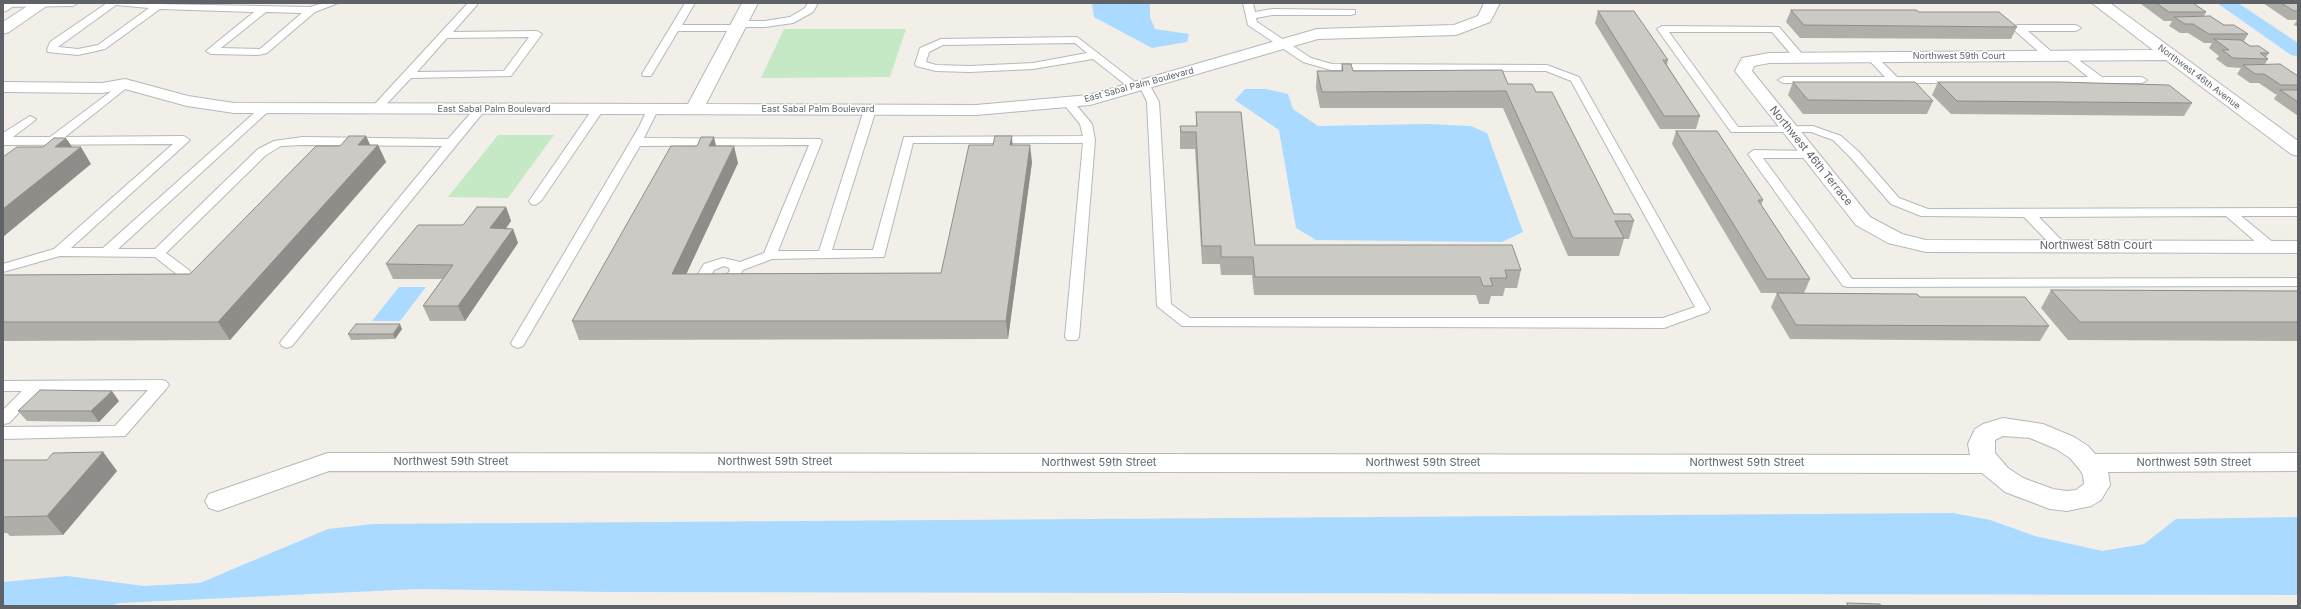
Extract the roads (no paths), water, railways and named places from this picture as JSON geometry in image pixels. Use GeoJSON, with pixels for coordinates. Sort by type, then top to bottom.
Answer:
{"type":"FeatureCollection","features":[{"type":"Feature","properties":{"kind":"street"},"geometry":{"type":"LineString","coordinates":[[3,29],[42,3]]}},
{"type":"Feature","properties":{"kind":"street"},"geometry":{"type":"LineString","coordinates":[[695,108],[750,3]]}},
{"type":"Feature","properties":{"kind":"street","name":"East Sabal Palm Boulevard"},"geometry":{"type":"LineString","coordinates":[[3,87],[102,88],[125,84],[187,101],[234,108],[695,108],[976,110],[1090,100],[1317,34],[1456,30],[1484,19],[1492,3]]}},
{"type":"Feature","properties":{"kind":"street","name":"Northwest 46th Avenue"},"geometry":{"type":"LineString","coordinates":[[2100,3],[2298,150]]}},
{"type":"Feature","properties":{"kind":"street","name":"Northwest 59th Court"},"geometry":{"type":"LineString","coordinates":[[1748,62],[1769,58],[2170,55]]}},
{"type":"Feature","properties":{"kind":"street","name":"Northwest 46th Terrace"},"geometry":{"type":"LineString","coordinates":[[1748,62],[1743,70],[1863,221],[1895,239]]}},
{"type":"Feature","properties":{"kind":"street","name":"East Sabal Palm Boulevard"},"geometry":{"type":"LineString","coordinates":[[3,74],[124,76],[125,84]]}},
{"type":"Feature","properties":{"kind":"street","name":"Northwest 58th Court"},"geometry":{"type":"LineString","coordinates":[[1895,239],[1926,246],[2298,247]]}},
{"type":"Feature","properties":{"kind":"street"},"geometry":{"type":"LineString","coordinates":[[2003,427],[2018,427],[2050,435],[2079,452],[2089,463],[2097,480],[2097,485],[2092,493],[2082,499],[2067,501],[2050,499],[2014,485],[1999,475],[1988,464],[1982,453],[1981,444],[1984,435],[1992,430],[2003,427]]}},
{"type":"Feature","properties":{"kind":"street","name":"Northwest 59th Street"},"geometry":{"type":"LineString","coordinates":[[218,501],[328,462],[1988,464]]}},
{"type":"Feature","properties":{"kind":"street","name":"Northwest 59th Street"},"geometry":{"type":"LineString","coordinates":[[2089,463],[2298,462]]}},
{"type":"Feature","properties":{"kind":"lane"},"geometry":{"type":"LineString","coordinates":[[6,4],[73,3]]}},
{"type":"Feature","properties":{"kind":"lane"},"geometry":{"type":"LineString","coordinates":[[113,3],[54,44],[52,50],[78,52],[102,47],[154,5]]}},
{"type":"Feature","properties":{"kind":"lane"},"geometry":{"type":"LineString","coordinates":[[118,3],[263,10],[311,10],[333,3]]}},
{"type":"Feature","properties":{"kind":"lane"},"geometry":{"type":"LineString","coordinates":[[647,74],[690,3]]}},
{"type":"Feature","properties":{"kind":"lane"},"geometry":{"type":"LineString","coordinates":[[675,28],[738,26],[794,20],[809,10],[812,3]]}},
{"type":"Feature","properties":{"kind":"lane"},"geometry":{"type":"LineString","coordinates":[[1096,56],[1034,66],[970,69],[936,68],[920,64],[924,50],[941,42],[1077,40],[1096,56],[1140,86],[1153,102],[1164,306],[1187,323],[1664,323],[1703,309],[1575,79],[1547,68],[1331,67],[1308,60],[1252,23],[1248,3]]}},
{"type":"Feature","properties":{"kind":"lane"},"geometry":{"type":"LineString","coordinates":[[376,109],[472,5]]}},
{"type":"Feature","properties":{"kind":"lane"},"geometry":{"type":"LineString","coordinates":[[263,10],[212,51],[263,51],[311,10]]}},
{"type":"Feature","properties":{"kind":"lane"},"geometry":{"type":"LineString","coordinates":[[1251,16],[1272,12],[1351,12]]}},
{"type":"Feature","properties":{"kind":"lane"},"geometry":{"type":"LineString","coordinates":[[2050,56],[2018,28],[2076,28]]}},
{"type":"Feature","properties":{"kind":"lane"},"geometry":{"type":"LineString","coordinates":[[1799,58],[1775,29],[1662,29],[1735,130],[1813,129],[1837,138],[1856,155],[1894,201],[1926,213],[2298,212]]}},
{"type":"Feature","properties":{"kind":"lane"},"geometry":{"type":"LineString","coordinates":[[408,75],[507,74],[537,34],[444,35]]}},
{"type":"Feature","properties":{"kind":"lane"},"geometry":{"type":"LineString","coordinates":[[2069,56],[2099,80]]}},
{"type":"Feature","properties":{"kind":"lane"},"geometry":{"type":"LineString","coordinates":[[1871,57],[1894,80]]}},
{"type":"Feature","properties":{"kind":"lane"},"geometry":{"type":"LineString","coordinates":[[1783,80],[2142,80]]}},
{"type":"Feature","properties":{"kind":"lane"},"geometry":{"type":"LineString","coordinates":[[53,140],[125,84]]}},
{"type":"Feature","properties":{"kind":"lane"},"geometry":{"type":"LineString","coordinates":[[1068,102],[1086,124],[1089,140],[1072,337]]}},
{"type":"Feature","properties":{"kind":"lane"},"geometry":{"type":"LineString","coordinates":[[107,252],[266,108]]}},
{"type":"Feature","properties":{"kind":"lane"},"geometry":{"type":"LineString","coordinates":[[518,343],[636,142],[653,108]]}},
{"type":"Feature","properties":{"kind":"lane"},"geometry":{"type":"LineString","coordinates":[[286,343],[480,109]]}},
{"type":"Feature","properties":{"kind":"lane"},"geometry":{"type":"LineString","coordinates":[[535,201],[598,109]]}},
{"type":"Feature","properties":{"kind":"lane"},"geometry":{"type":"LineString","coordinates":[[824,254],[870,110]]}},
{"type":"Feature","properties":{"kind":"lane"},"geometry":{"type":"LineString","coordinates":[[3,140],[30,119]]}},
{"type":"Feature","properties":{"kind":"lane"},"geometry":{"type":"LineString","coordinates":[[736,268],[770,255],[879,254],[908,139],[1089,140]]}},
{"type":"Feature","properties":{"kind":"lane"},"geometry":{"type":"LineString","coordinates":[[3,140],[184,140],[59,252]]}},
{"type":"Feature","properties":{"kind":"lane"},"geometry":{"type":"LineString","coordinates":[[158,253],[262,152],[278,143],[303,141],[451,143]]}},
{"type":"Feature","properties":{"kind":"lane"},"geometry":{"type":"LineString","coordinates":[[636,142],[816,141],[770,255]]}},
{"type":"Feature","properties":{"kind":"lane"},"geometry":{"type":"LineString","coordinates":[[1809,154],[1754,154],[1848,283],[2298,282]]}},
{"type":"Feature","properties":{"kind":"lane"},"geometry":{"type":"LineString","coordinates":[[2229,212],[2270,247]]}},
{"type":"Feature","properties":{"kind":"lane"},"geometry":{"type":"LineString","coordinates":[[2028,213],[2060,246]]}},
{"type":"Feature","properties":{"kind":"lane"},"geometry":{"type":"LineString","coordinates":[[3,268],[59,252],[158,253],[184,273]]}},
{"type":"Feature","properties":{"kind":"lane"},"geometry":{"type":"LineString","coordinates":[[3,386],[161,385],[119,432],[3,433]]}},
{"type":"Feature","properties":{"kind":"lane"},"geometry":{"type":"LineString","coordinates":[[3,419],[36,386]]}},
{"type":"Feature","properties":{"kind":"water"},"geometry":{"type":"Polygon","coordinates":[[[1092,3],[1150,3],[1150,17],[1155,29],[1189,34],[1187,42],[1152,48],[1094,17],[1092,3]]]}},
{"type":"Feature","properties":{"kind":"water"},"geometry":{"type":"Polygon","coordinates":[[[1245,89],[1266,89],[1288,94],[1293,109],[1318,126],[1428,124],[1471,126],[1487,133],[1523,232],[1502,242],[1316,240],[1296,228],[1279,130],[1235,100],[1245,89]]]}},
{"type":"Feature","properties":{"kind":"water"},"geometry":{"type":"Polygon","coordinates":[[[399,287],[426,287],[400,321],[372,321],[399,287]]]}},
{"type":"Feature","properties":{"kind":"water"},"geometry":{"type":"Polygon","coordinates":[[[1953,513],[1990,520],[2035,536],[2102,551],[2144,544],[2176,519],[2298,517],[2298,595],[611,592],[418,589],[120,603],[108,606],[3,606],[3,582],[67,576],[144,586],[200,583],[328,529],[373,524],[1953,513]]]}},
{"type":"Feature","properties":{"kind":"waterway"},"geometry":{"type":"LineString","coordinates":[[2226,3],[2298,51]]}}]}
